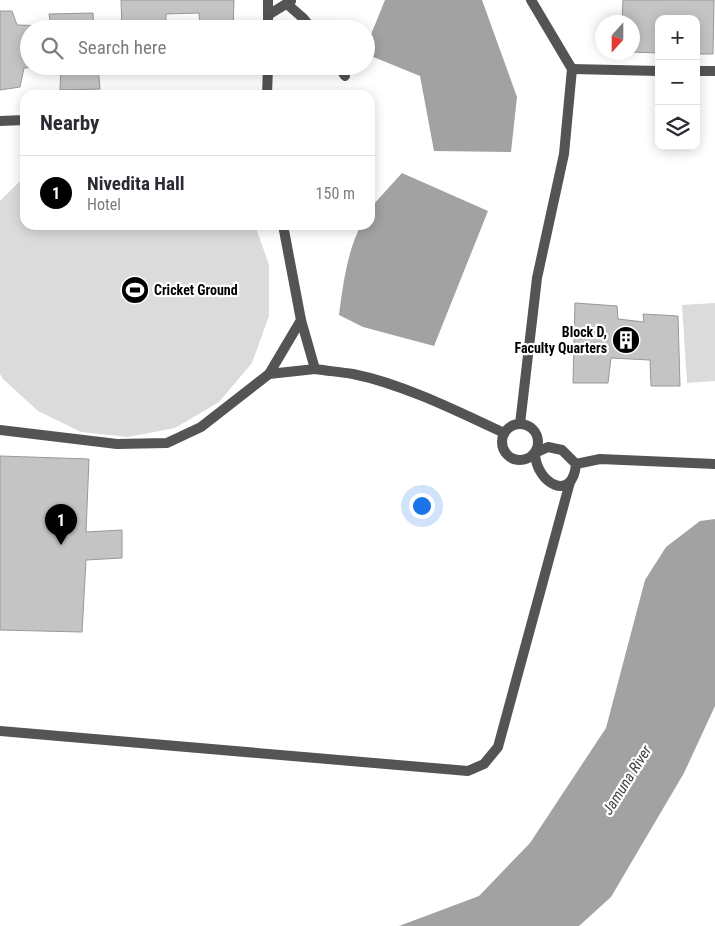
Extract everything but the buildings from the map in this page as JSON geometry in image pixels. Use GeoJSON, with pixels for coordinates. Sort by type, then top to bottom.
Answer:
{"type":"FeatureCollection","features":[{"type":"Feature","properties":{"kind":"street"},"geometry":{"type":"LineString","coordinates":[[268,0],[268,20]]}},
{"type":"Feature","properties":{"kind":"street"},"geometry":{"type":"LineString","coordinates":[[520,424],[537,278],[564,154],[572,69],[531,0]]}},
{"type":"Feature","properties":{"kind":"street"},"geometry":{"type":"LineString","coordinates":[[268,15],[289,2],[305,20]]}},
{"type":"Feature","properties":{"kind":"street"},"geometry":{"type":"LineString","coordinates":[[572,69],[655,70]]}},
{"type":"Feature","properties":{"kind":"street"},"geometry":{"type":"LineString","coordinates":[[700,71],[715,71]]}},
{"type":"Feature","properties":{"kind":"street"},"geometry":{"type":"LineString","coordinates":[[266,90],[267,75]]}},
{"type":"Feature","properties":{"kind":"street"},"geometry":{"type":"LineString","coordinates":[[0,121],[20,120]]}},
{"type":"Feature","properties":{"kind":"street"},"geometry":{"type":"LineString","coordinates":[[284,230],[301,320],[315,369]]}},
{"type":"Feature","properties":{"kind":"street"},"geometry":{"type":"LineString","coordinates":[[0,430],[117,444],[167,443],[201,427],[269,374],[301,320]]}},
{"type":"Feature","properties":{"kind":"street"},"geometry":{"type":"LineString","coordinates":[[269,374],[315,369],[354,374],[388,384],[451,408],[504,433]]}},
{"type":"Feature","properties":{"kind":"street"},"geometry":{"type":"LineString","coordinates":[[570,482],[563,486],[556,486],[542,476],[535,463],[535,453],[539,440],[532,428],[520,424],[514,425],[504,433],[502,442],[504,451],[510,458],[519,461],[528,459],[535,453],[548,447],[562,450],[576,464]]}},
{"type":"Feature","properties":{"kind":"street"},"geometry":{"type":"LineString","coordinates":[[576,464],[600,459],[715,464]]}},
{"type":"Feature","properties":{"kind":"street"},"geometry":{"type":"LineString","coordinates":[[0,732],[468,770],[484,764],[498,747],[570,482],[575,474],[576,464]]}},
{"type":"Feature","properties":{"kind":"shaded area","name":"Cricket Ground"},"geometry":{"type":"Polygon","coordinates":[[[20,181],[20,230],[257,230],[269,265],[269,316],[252,363],[219,402],[175,428],[128,437],[81,432],[38,411],[0,374],[0,201],[20,181]]]}},
{"type":"Feature","properties":{"kind":"shaded area"},"geometry":{"type":"Polygon","coordinates":[[[715,303],[715,381],[687,383],[682,305],[715,303]]]}},
{"type":"Feature","properties":{"kind":"water"},"geometry":{"type":"Polygon","coordinates":[[[385,0],[482,0],[517,97],[511,152],[434,151],[420,76],[375,58],[375,25],[385,0]]]}},
{"type":"Feature","properties":{"kind":"water"},"geometry":{"type":"Polygon","coordinates":[[[402,173],[488,211],[434,346],[363,327],[339,315],[346,269],[352,246],[358,230],[375,230],[375,203],[402,173]]]}},
{"type":"Feature","properties":{"kind":"water","name":"Jamuna River"},"geometry":{"type":"Polygon","coordinates":[[[715,519],[715,706],[684,773],[611,897],[579,926],[399,926],[479,896],[530,843],[606,728],[645,580],[666,547],[700,521],[715,519]]]}},
{"type":"Feature","properties":{"kind":"place","name":"Cricket Ground"},"geometry":{"type":"Point","coordinates":[135,290]}},
{"type":"Feature","properties":{"kind":"place","name":"Block D, Faculty Quarters"},"geometry":{"type":"Point","coordinates":[626,340]}},
{"type":"Feature","properties":{"kind":"place","name":"Nivedita Hall"},"geometry":{"type":"Point","coordinates":[61,545]}}]}
